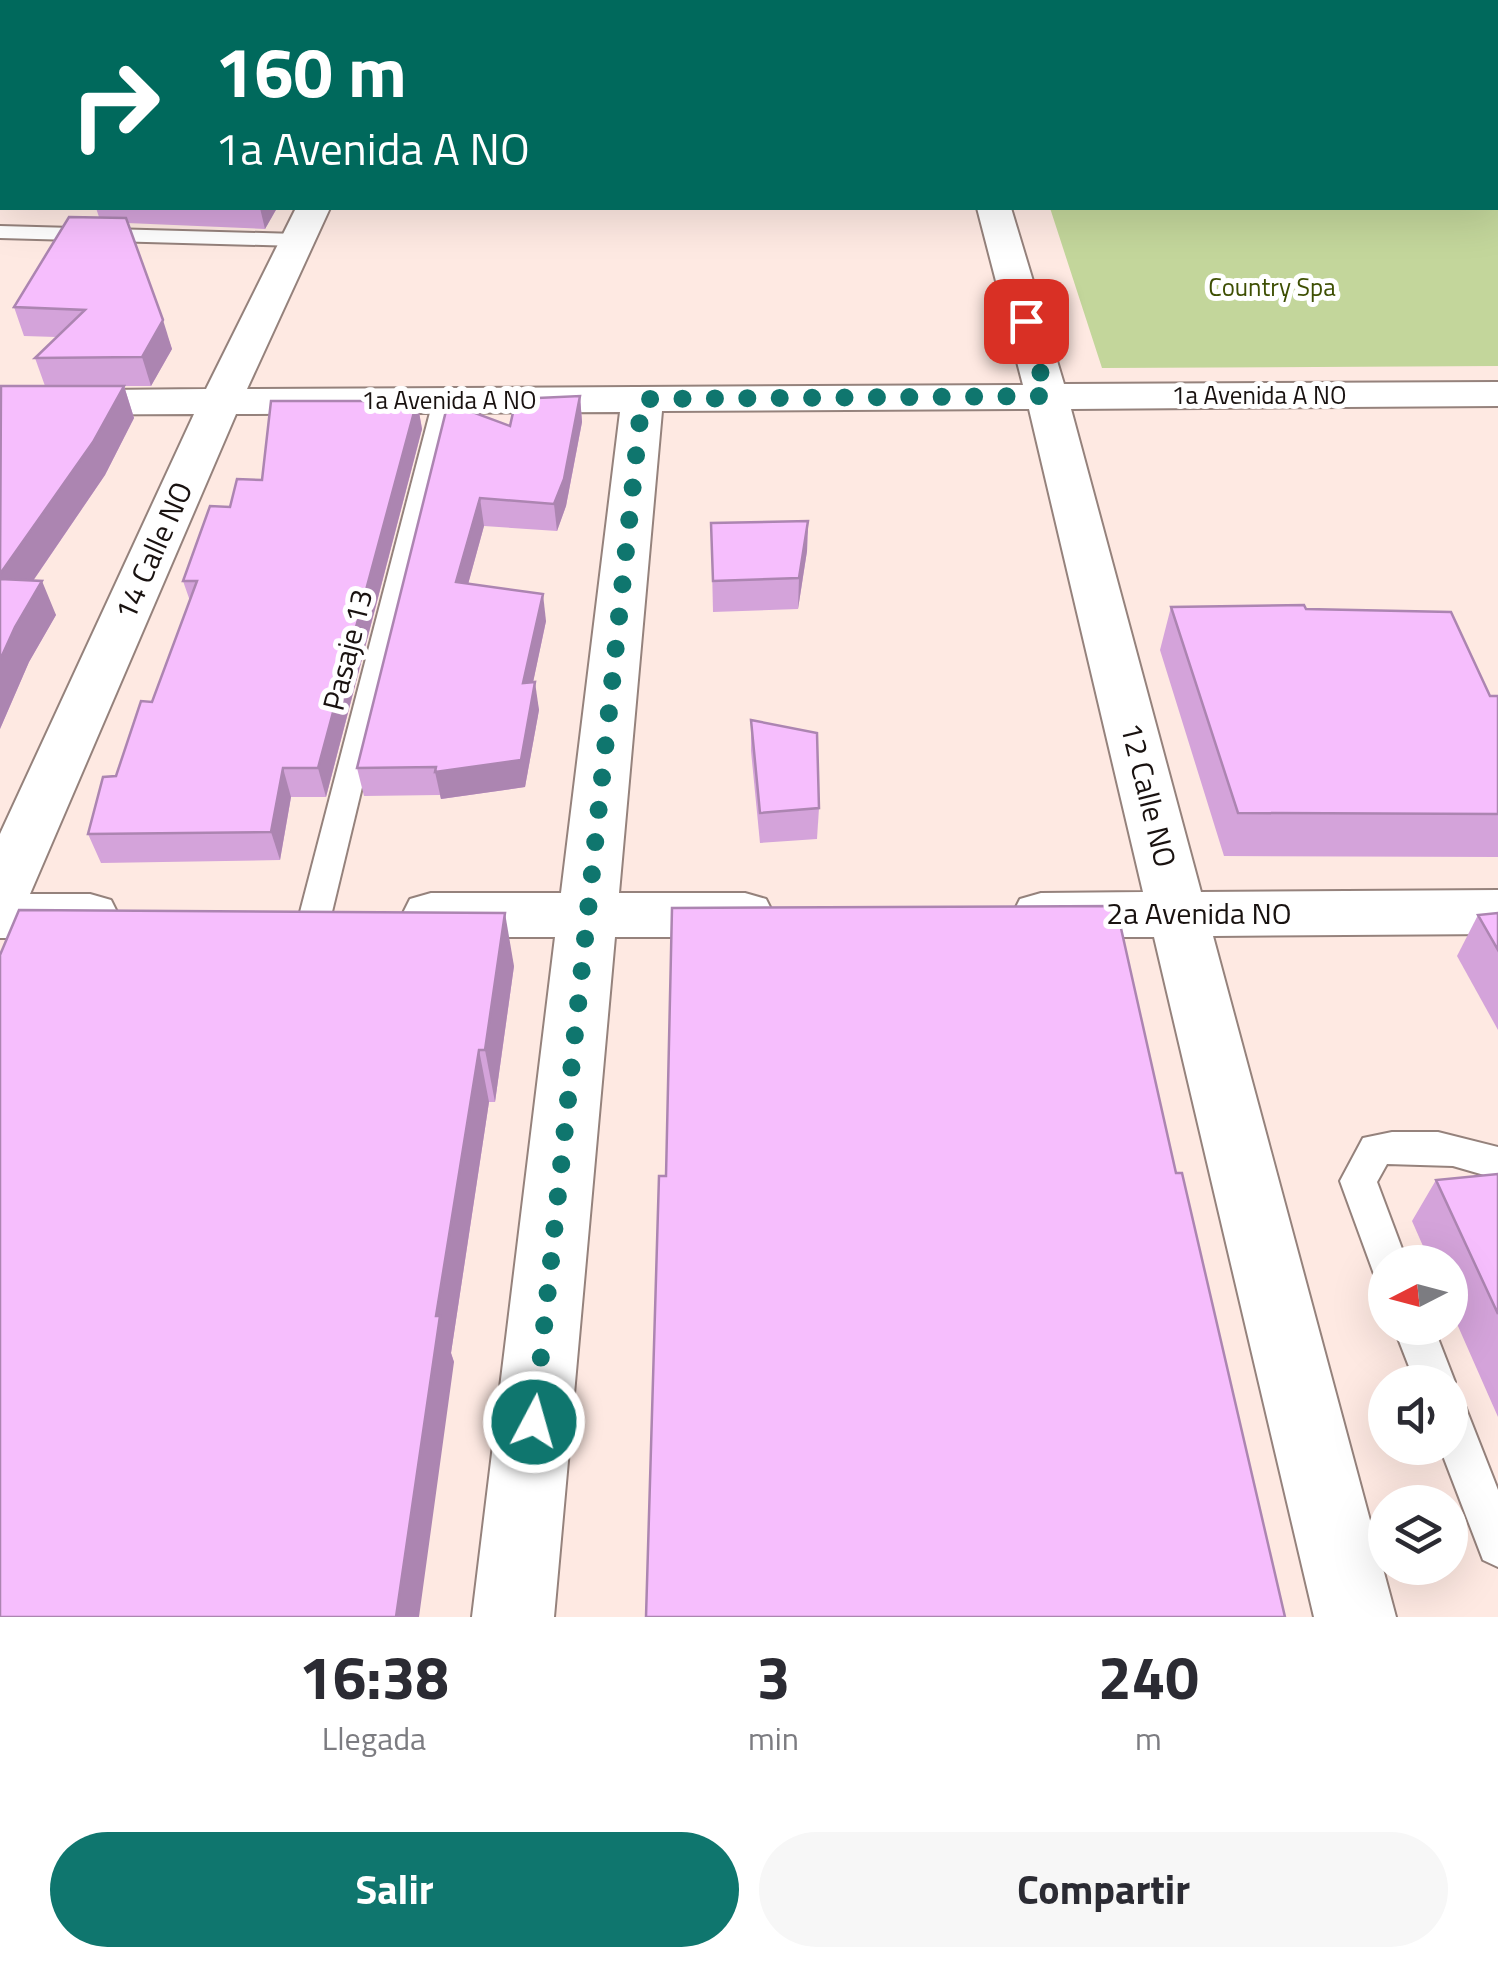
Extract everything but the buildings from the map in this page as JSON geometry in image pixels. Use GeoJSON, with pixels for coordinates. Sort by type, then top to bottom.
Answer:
{"type":"FeatureCollection","features":[{"type":"Feature","properties":{"kind":"street","name":"12 Calle NO"},"geometry":{"type":"LineString","coordinates":[[995,210],[1047,396],[1355,1617]]}},
{"type":"Feature","properties":{"kind":"street","name":"14 Calle NO"},"geometry":{"type":"LineString","coordinates":[[0,897],[220,402],[305,224]]}},
{"type":"Feature","properties":{"kind":"street","name":"1a Avenida A NO"},"geometry":{"type":"LineString","coordinates":[[0,403],[1498,394]]}},
{"type":"Feature","properties":{"kind":"street"},"geometry":{"type":"LineString","coordinates":[[513,1617],[642,399]]}},
{"type":"Feature","properties":{"kind":"street","name":"2a Avenida NO"},"geometry":{"type":"LineString","coordinates":[[981,914],[1498,912]]}},
{"type":"Feature","properties":{"kind":"street"},"geometry":{"type":"LineString","coordinates":[[256,916],[804,914]]}},
{"type":"Feature","properties":{"kind":"street"},"geometry":{"type":"LineString","coordinates":[[0,916],[138,916]]}},
{"type":"Feature","properties":{"kind":"lane"},"geometry":{"type":"LineString","coordinates":[[0,232],[305,224]]}},
{"type":"Feature","properties":{"kind":"lane","name":"Pasaje 13"},"geometry":{"type":"LineString","coordinates":[[316,916],[444,400]]}},
{"type":"Feature","properties":{"kind":"lane"},"geometry":{"type":"LineString","coordinates":[[1382,1245],[1358,1180],[1376,1149],[1424,1144],[1470,1152],[1498,1163]]}},
{"type":"Feature","properties":{"kind":"lane"},"geometry":{"type":"LineString","coordinates":[[1467,1465],[1498,1545]]}},
{"type":"Feature","properties":{"kind":"green space","name":"Country Spa"},"geometry":{"type":"Polygon","coordinates":[[[1051,210],[1498,210],[1498,366],[1102,368],[1051,210]]]}},
{"type":"Feature","properties":{"kind":"route"},"geometry":{"type":"LineString","coordinates":[[534,1422],[642,399],[1047,396],[1026,321]]}}]}
